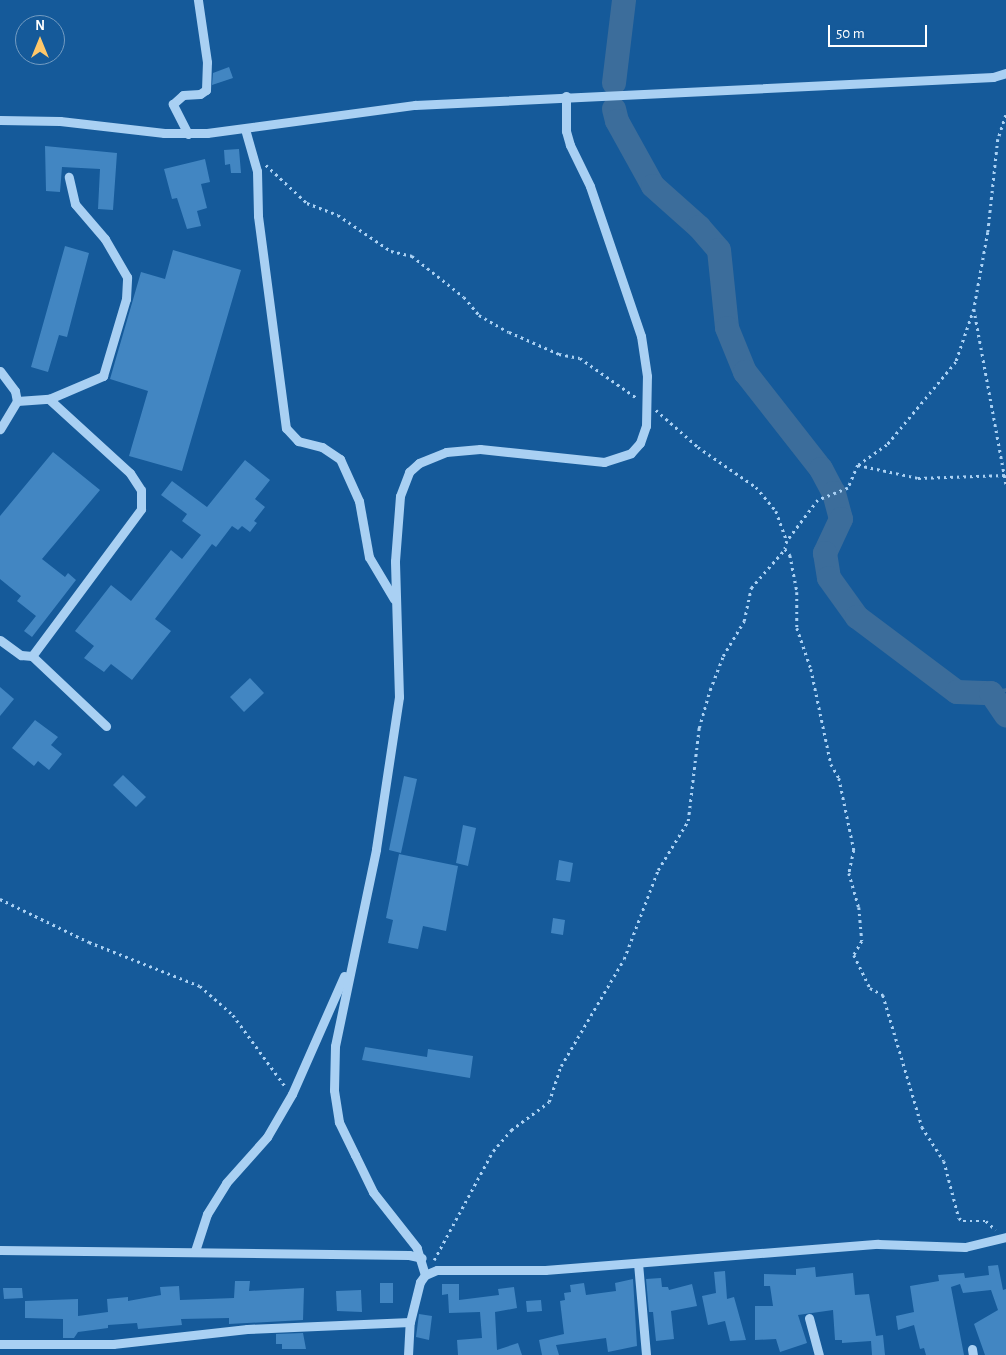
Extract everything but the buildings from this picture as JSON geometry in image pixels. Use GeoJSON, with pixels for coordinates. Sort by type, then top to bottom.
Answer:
{"type":"FeatureCollection","features":[{"type":"Feature","properties":{"kind":"street"},"geometry":{"type":"LineString","coordinates":[[188,134],[173,104],[183,95],[200,94],[206,90],[207,62],[198,0]]}},
{"type":"Feature","properties":{"kind":"street"},"geometry":{"type":"LineString","coordinates":[[0,120],[60,121],[188,134],[245,129],[415,105],[566,96],[993,77],[1006,73]]}},
{"type":"Feature","properties":{"kind":"street"},"geometry":{"type":"LineString","coordinates":[[408,1355],[410,1322],[418,1287],[425,1275],[422,1258],[407,1232],[373,1192],[339,1122],[334,1090],[335,1046],[350,962],[376,849],[392,754],[399,698],[395,600],[396,530],[400,496],[409,472],[419,463],[462,449],[604,462],[618,459],[630,453],[640,443],[648,403],[641,336],[590,186],[570,145],[566,132],[566,96]]}},
{"type":"Feature","properties":{"kind":"street"},"geometry":{"type":"LineString","coordinates":[[245,129],[254,160],[286,428],[298,441],[330,451],[343,464],[359,501],[369,557],[395,600]]}},
{"type":"Feature","properties":{"kind":"street"},"geometry":{"type":"LineString","coordinates":[[17,401],[49,399],[103,376],[126,299],[127,277],[105,239],[74,204],[69,176]]}},
{"type":"Feature","properties":{"kind":"street"},"geometry":{"type":"LineString","coordinates":[[0,371],[15,390],[17,401],[0,429]]}},
{"type":"Feature","properties":{"kind":"street"},"geometry":{"type":"LineString","coordinates":[[32,656],[140,509],[140,490],[130,472],[49,399]]}},
{"type":"Feature","properties":{"kind":"street"},"geometry":{"type":"LineString","coordinates":[[0,640],[21,655],[32,656],[106,726]]}},
{"type":"Feature","properties":{"kind":"street"},"geometry":{"type":"LineString","coordinates":[[195,1251],[208,1214],[222,1191],[267,1137],[292,1094],[350,962]]}},
{"type":"Feature","properties":{"kind":"street"},"geometry":{"type":"LineString","coordinates":[[425,1275],[455,1269],[545,1270],[878,1244],[965,1247],[1004,1237]]}},
{"type":"Feature","properties":{"kind":"street"},"geometry":{"type":"LineString","coordinates":[[0,1250],[409,1255],[422,1258]]}},
{"type":"Feature","properties":{"kind":"street"},"geometry":{"type":"LineString","coordinates":[[638,1263],[646,1355]]}},
{"type":"Feature","properties":{"kind":"street"},"geometry":{"type":"LineString","coordinates":[[809,1318],[819,1355]]}},
{"type":"Feature","properties":{"kind":"street"},"geometry":{"type":"LineString","coordinates":[[0,1344],[113,1344],[247,1329],[410,1322]]}},
{"type":"Feature","properties":{"kind":"path"},"geometry":{"type":"LineString","coordinates":[[425,1275],[464,1210],[493,1151],[510,1130],[549,1102],[561,1066],[624,959],[658,870],[688,822],[699,728],[710,690],[723,656],[744,621],[751,588],[785,549],[788,541],[818,500],[848,488],[858,465],[887,445],[956,362],[974,309],[988,232],[998,139],[1006,115]]}},
{"type":"Feature","properties":{"kind":"path"},"geometry":{"type":"LineString","coordinates":[[254,160],[271,168],[307,203],[338,215],[391,251],[412,256],[464,297],[479,315],[509,332],[559,354],[580,358],[632,396],[648,403],[698,447],[756,487],[776,511],[788,541]]}},
{"type":"Feature","properties":{"kind":"path"},"geometry":{"type":"LineString","coordinates":[[974,309],[1006,484]]}},
{"type":"Feature","properties":{"kind":"path"},"geometry":{"type":"LineString","coordinates":[[858,465],[918,478],[1005,475]]}},
{"type":"Feature","properties":{"kind":"path"},"geometry":{"type":"LineString","coordinates":[[785,549],[790,554],[797,592],[797,628],[811,669],[854,850],[849,873],[859,907],[862,941],[854,955],[870,988],[883,995],[922,1127],[944,1161],[959,1218],[963,1222],[986,1221],[1004,1237]]}},
{"type":"Feature","properties":{"kind":"path"},"geometry":{"type":"LineString","coordinates":[[0,899],[88,942],[200,986],[233,1016],[292,1094]]}},
{"type":"Feature","properties":{"kind":"waterway"},"geometry":{"type":"LineString","coordinates":[[614,83],[624,0]]}},
{"type":"Feature","properties":{"kind":"waterway"},"geometry":{"type":"LineString","coordinates":[[614,109],[617,121],[653,186],[699,227],[719,250],[727,328],[745,372],[821,469],[834,493],[841,519],[825,553],[829,578],[857,617],[957,692],[991,693],[1006,715]]}},
{"type":"Feature","properties":{"kind":"waterway"},"geometry":{"type":"LineString","coordinates":[[991,693],[1006,690]]}}]}
